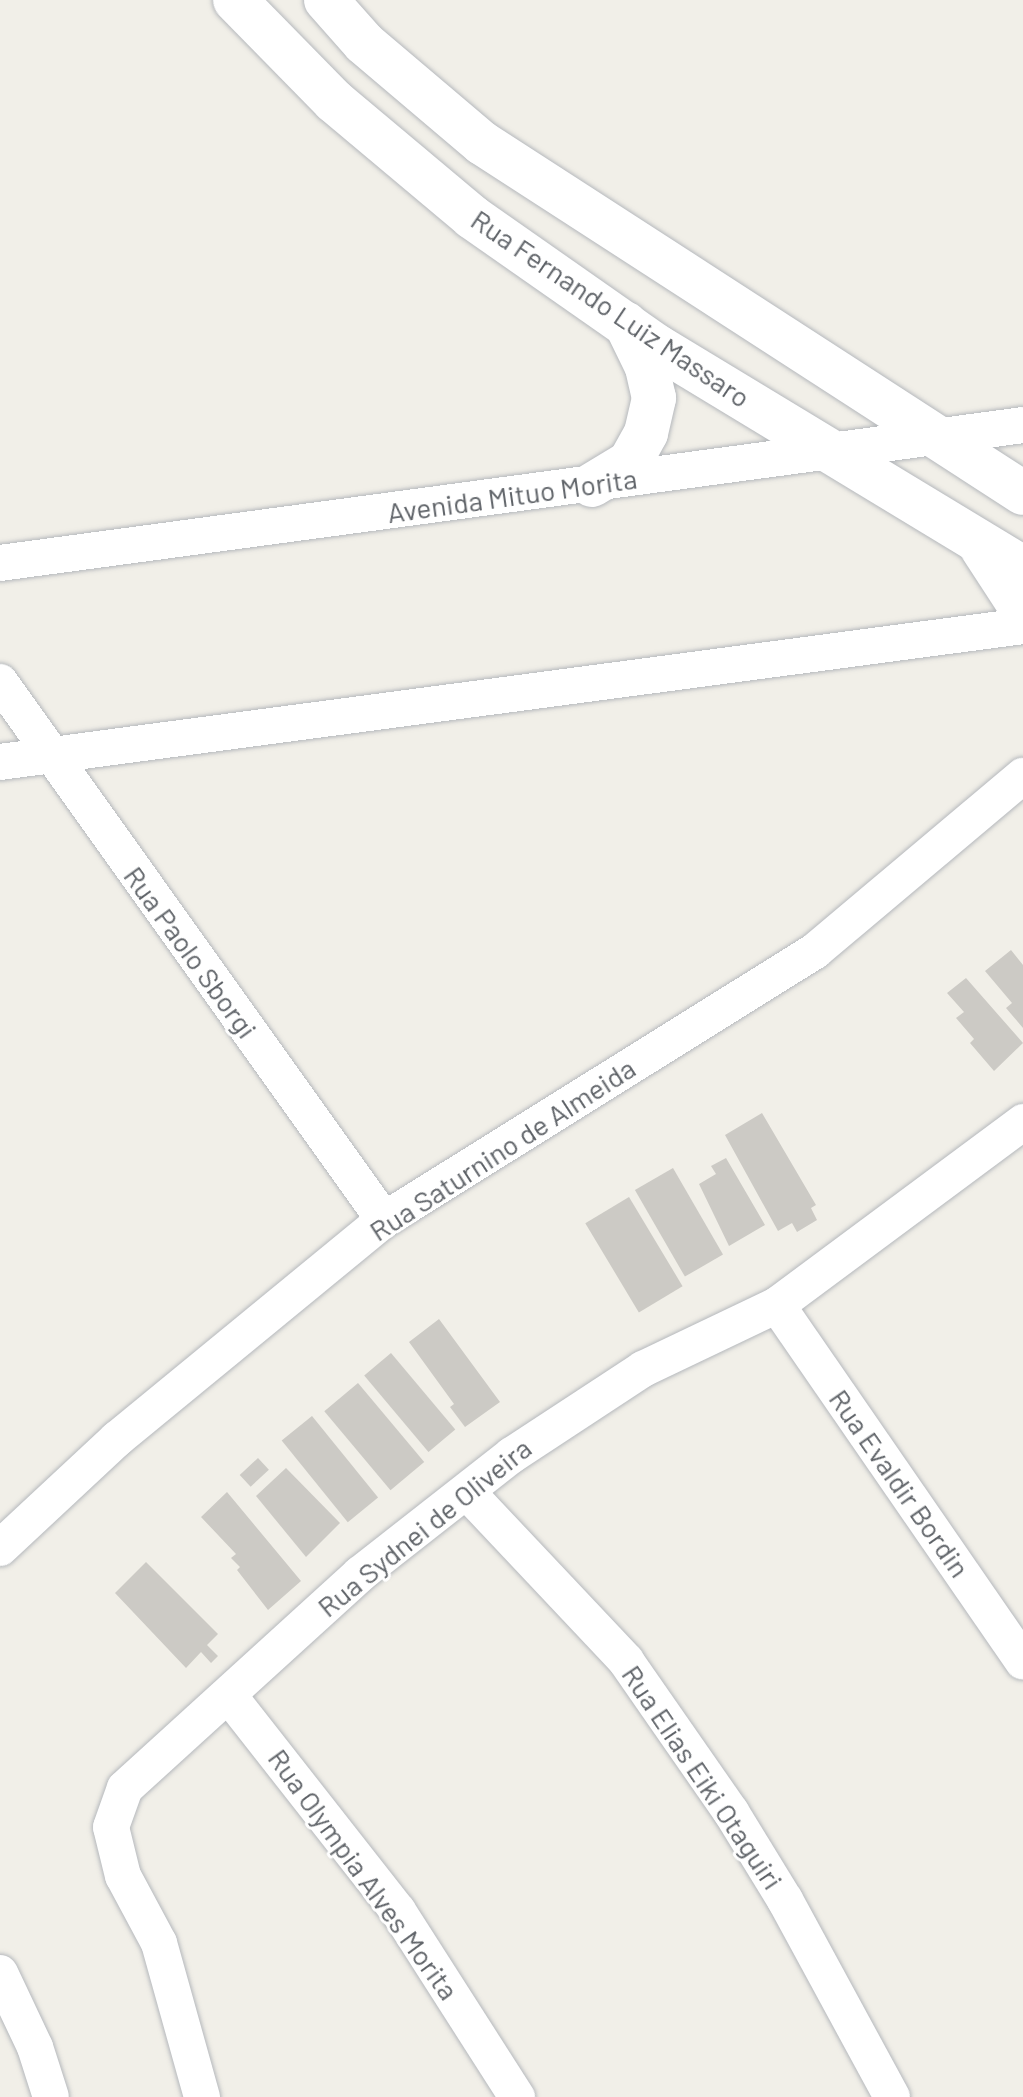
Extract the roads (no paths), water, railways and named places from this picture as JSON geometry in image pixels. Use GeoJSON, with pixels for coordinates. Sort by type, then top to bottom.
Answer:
{"type":"FeatureCollection","features":[{"type":"Feature","properties":{"kind":"street","name":"Rua Fernando Luiz Massaro"},"geometry":{"type":"LineString","coordinates":[[235,0],[334,101],[460,208],[626,324],[1023,568]]}},
{"type":"Feature","properties":{"kind":"street"},"geometry":{"type":"LineString","coordinates":[[326,0],[364,43],[482,143],[929,437],[1023,493]]}},
{"type":"Feature","properties":{"kind":"street"},"geometry":{"type":"LineString","coordinates":[[592,485],[630,462],[646,433],[654,398],[647,367],[626,324]]}},
{"type":"Feature","properties":{"kind":"street","name":"Avenida Mituo Morita"},"geometry":{"type":"LineString","coordinates":[[0,563],[1023,425]]}},
{"type":"Feature","properties":{"kind":"street"},"geometry":{"type":"LineString","coordinates":[[976,539],[1023,611]]}},
{"type":"Feature","properties":{"kind":"street"},"geometry":{"type":"LineString","coordinates":[[0,762],[1023,626]]}},
{"type":"Feature","properties":{"kind":"street","name":"Rua Paolo Sborgi"},"geometry":{"type":"LineString","coordinates":[[0,682],[384,1220]]}},
{"type":"Feature","properties":{"kind":"street","name":"Rua Saturnino de Almeida"},"geometry":{"type":"LineString","coordinates":[[0,1548],[151,1410],[384,1220],[815,951],[1023,776]]}},
{"type":"Feature","properties":{"kind":"street","name":"Rua Sydnei de Oliveira"},"geometry":{"type":"LineString","coordinates":[[202,2097],[159,1943],[123,1876],[111,1827],[125,1788],[230,1697],[360,1574],[467,1492],[593,1399],[694,1341],[777,1305],[1023,1122]]}},
{"type":"Feature","properties":{"kind":"street","name":"Rua Evaldir Bordin"},"geometry":{"type":"LineString","coordinates":[[777,1305],[1023,1661]]}},
{"type":"Feature","properties":{"kind":"street","name":"Rua Elias Eiki Otaguiri"},"geometry":{"type":"LineString","coordinates":[[467,1492],[644,1686],[778,1887],[892,2097]]}},
{"type":"Feature","properties":{"kind":"street","name":"Rua Olympia Alves Morita"},"geometry":{"type":"LineString","coordinates":[[230,1697],[398,1911],[517,2097]]}},
{"type":"Feature","properties":{"kind":"street"},"geometry":{"type":"LineString","coordinates":[[0,1973],[35,2047],[51,2097]]}}]}
